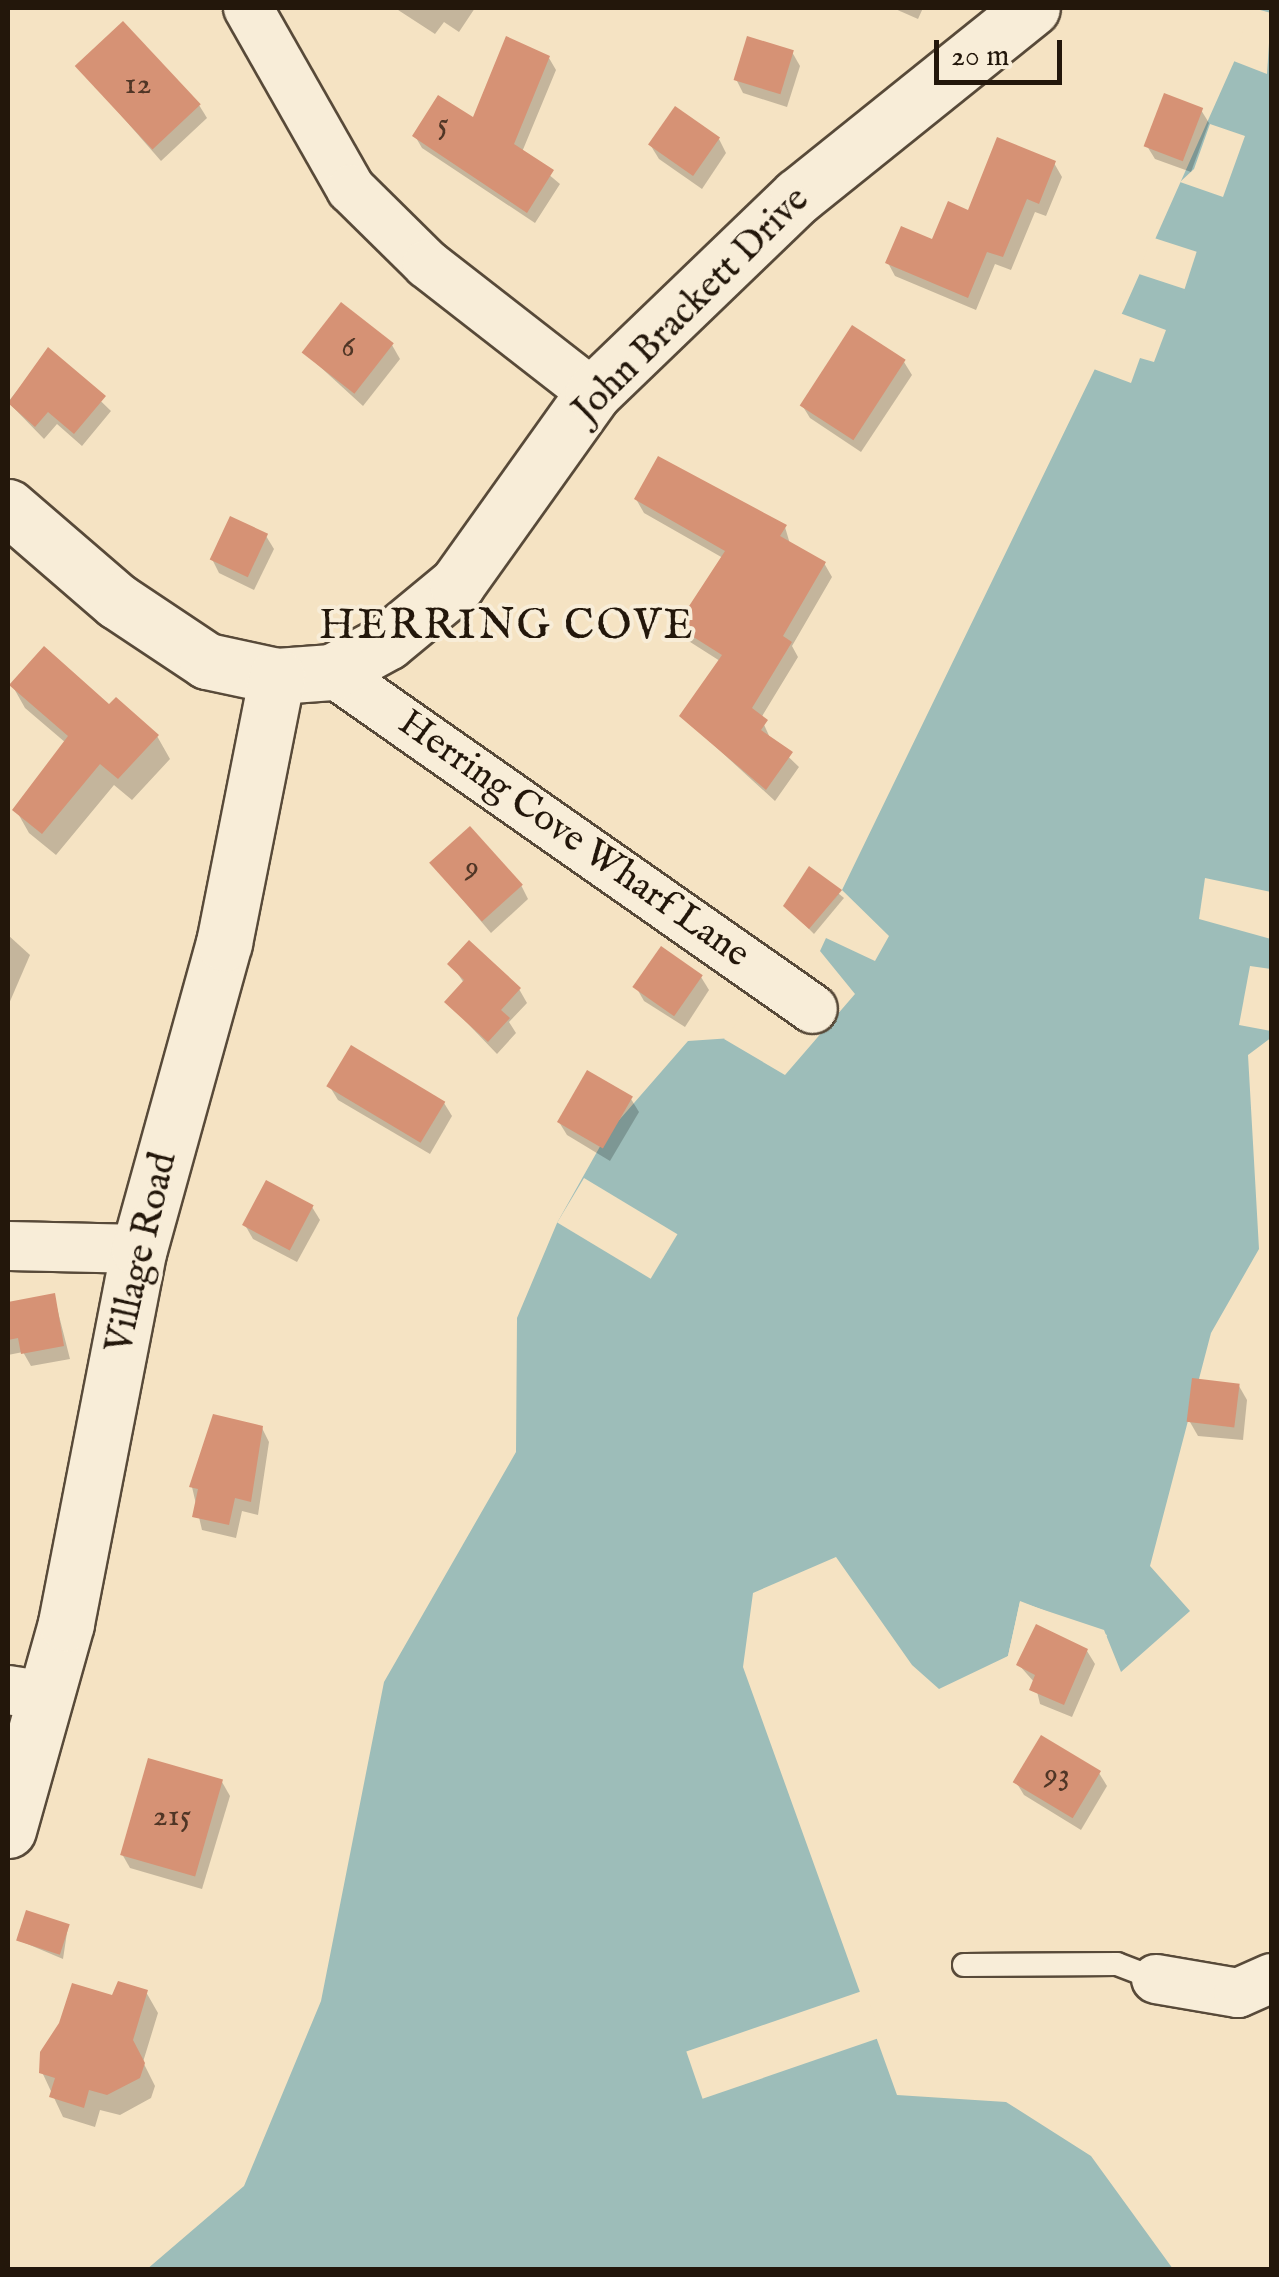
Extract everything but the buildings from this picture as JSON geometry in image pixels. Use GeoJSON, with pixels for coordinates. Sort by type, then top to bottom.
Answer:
{"type":"FeatureCollection","features":[{"type":"Feature","properties":{"kind":"main road","name":"John Brackett Drive"},"geometry":{"type":"LineString","coordinates":[[8,507],[168,637],[208,661],[278,676],[332,672],[387,642],[457,584],[593,393],[798,196],[1032,8]]}},
{"type":"Feature","properties":{"kind":"main road","name":"Village Road"},"geometry":{"type":"LineString","coordinates":[[8,1830],[26,1693],[66,1624],[139,1248],[224,944],[278,676]]}},
{"type":"Feature","properties":{"kind":"street"},"geometry":{"type":"LineString","coordinates":[[248,8],[351,189],[427,264],[593,393]]}},
{"type":"Feature","properties":{"kind":"street","name":"Herring Cove Wharf Lane"},"geometry":{"type":"LineString","coordinates":[[332,672],[813,1009]]}},
{"type":"Feature","properties":{"kind":"street"},"geometry":{"type":"LineString","coordinates":[[8,1246],[139,1248]]}},
{"type":"Feature","properties":{"kind":"street"},"geometry":{"type":"LineString","coordinates":[[1156,1979],[1238,1993],[1272,1978]]}},
{"type":"Feature","properties":{"kind":"lane"},"geometry":{"type":"LineString","coordinates":[[964,1965],[1117,1964],[1156,1979]]}},
{"type":"Feature","properties":{"kind":"water"},"geometry":{"type":"Polygon","coordinates":[[[1258,8],[1271,8],[1272,1037],[1248,1055],[1259,1249],[1211,1333],[1150,1566],[1190,1611],[1121,1672],[1104,1630],[1020,1602],[1008,1656],[939,1689],[912,1665],[836,1557],[753,1593],[743,1667],[897,2095],[1006,2102],[1091,2156],[1173,2269],[146,2270],[244,2186],[321,2001],[384,1682],[516,1452],[517,1318],[557,1223],[607,1134],[688,1041],[732,1038],[842,890],[1124,309],[1258,8]]]}},
{"type":"Feature","properties":{"kind":"pier"},"geometry":{"type":"Polygon","coordinates":[[[1253,8],[1271,13],[1267,74],[1231,60],[1253,8]]]}},
{"type":"Feature","properties":{"kind":"pier"},"geometry":{"type":"Polygon","coordinates":[[[1210,124],[1245,136],[1223,197],[1180,182],[1194,169],[1210,124]]]}},
{"type":"Feature","properties":{"kind":"pier"},"geometry":{"type":"Polygon","coordinates":[[[1151,237],[1197,252],[1185,289],[1139,274],[1151,237]]]}},
{"type":"Feature","properties":{"kind":"pier"},"geometry":{"type":"Polygon","coordinates":[[[1117,312],[1166,330],[1154,362],[1140,358],[1131,383],[1091,368],[1117,312]]]}},
{"type":"Feature","properties":{"kind":"pier"},"geometry":{"type":"Polygon","coordinates":[[[1205,878],[1271,892],[1271,939],[1199,919],[1205,878]]]}},
{"type":"Feature","properties":{"kind":"pier"},"geometry":{"type":"Polygon","coordinates":[[[842,890],[889,936],[875,961],[826,938],[820,951],[855,994],[785,1075],[724,1039],[842,890]]]}},
{"type":"Feature","properties":{"kind":"pier"},"geometry":{"type":"Polygon","coordinates":[[[1250,966],[1271,969],[1271,1031],[1239,1025],[1250,966]]]}},
{"type":"Feature","properties":{"kind":"pier"},"geometry":{"type":"Polygon","coordinates":[[[584,1178],[677,1234],[651,1279],[557,1223],[584,1178]]]}},
{"type":"Feature","properties":{"kind":"pier"},"geometry":{"type":"Polygon","coordinates":[[[1020,1601],[1107,1635],[1104,1642],[1101,1634],[1024,1608],[1012,1658],[990,1670],[1008,1656],[1020,1601]]]}},
{"type":"Feature","properties":{"kind":"pier"},"geometry":{"type":"Polygon","coordinates":[[[865,1990],[881,2037],[703,2099],[686,2052],[865,1990]]]}},
{"type":"Feature","properties":{"kind":"district","name":"HERRING COVE"},"geometry":{"type":"Point","coordinates":[507,627]}}]}
